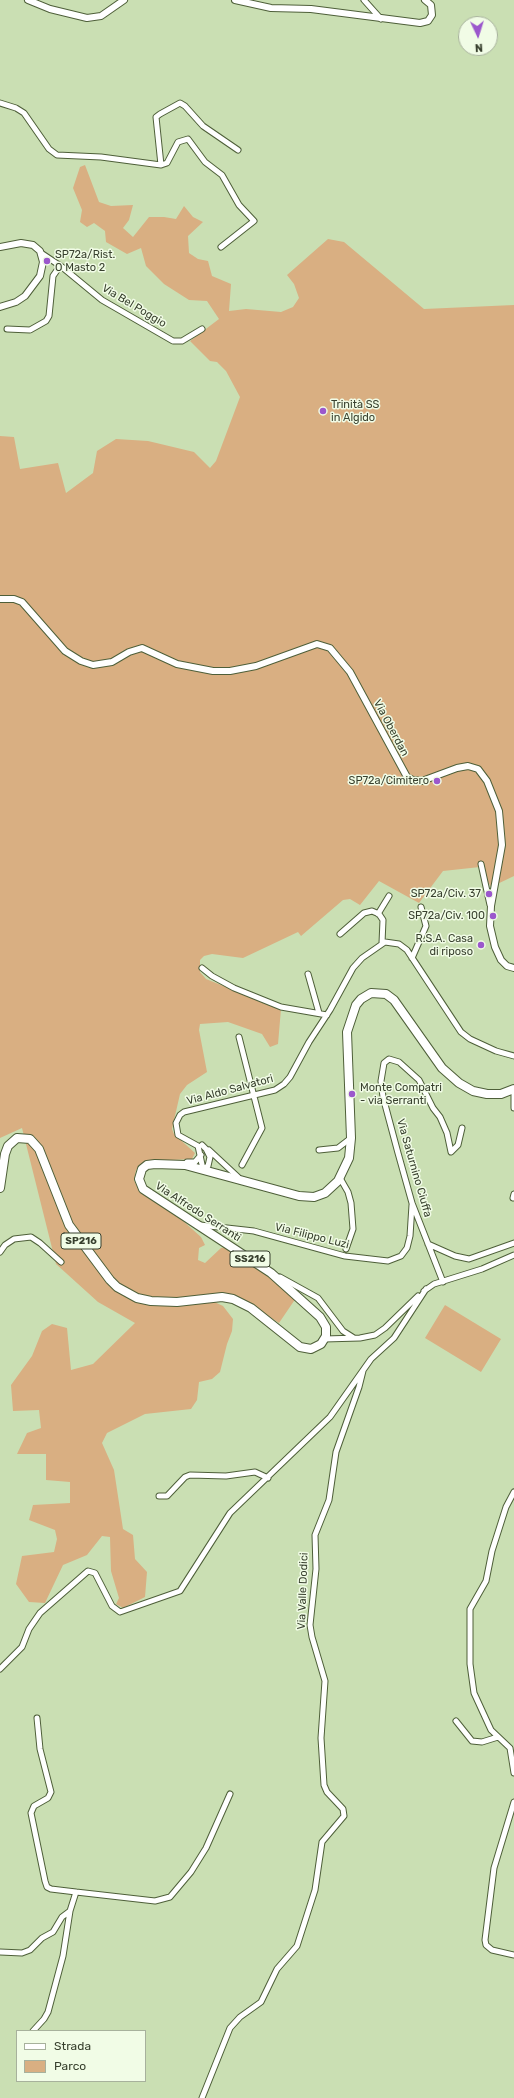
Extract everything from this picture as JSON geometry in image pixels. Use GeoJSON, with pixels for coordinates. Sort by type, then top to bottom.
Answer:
{"type":"FeatureCollection","features":[{"type":"Feature","properties":{"kind":"main road","name":"Via Alfredo Serranti"},"geometry":{"type":"LineString","coordinates":[[324,1340],[326,1330],[320,1317],[271,1273],[140,1186],[138,1176],[142,1169],[147,1165],[185,1165],[292,1194],[310,1197],[326,1193],[340,1178],[349,1158],[351,1138],[347,1032],[356,1004],[361,999],[371,994],[382,993],[394,1000],[442,1068],[459,1083],[473,1091],[487,1094],[501,1094],[514,1089]]}},
{"type":"Feature","properties":{"kind":"main road","name":"SP216"},"geometry":{"type":"LineString","coordinates":[[0,1188],[4,1158],[8,1146],[17,1138],[30,1139],[39,1149],[69,1225],[108,1279],[117,1287],[136,1298],[151,1301],[181,1302],[222,1297],[238,1301],[258,1313],[302,1348],[315,1348],[324,1340]]}},
{"type":"Feature","properties":{"kind":"street"},"geometry":{"type":"LineString","coordinates":[[28,0],[59,11],[90,18],[101,16],[124,0]]}},
{"type":"Feature","properties":{"kind":"street"},"geometry":{"type":"LineString","coordinates":[[235,0],[271,8],[311,10],[416,23],[427,22],[431,17],[431,5],[425,0]]}},
{"type":"Feature","properties":{"kind":"street"},"geometry":{"type":"LineString","coordinates":[[364,0],[381,19]]}},
{"type":"Feature","properties":{"kind":"street"},"geometry":{"type":"LineString","coordinates":[[0,103],[14,107],[24,113],[49,149],[55,155],[101,157],[161,165],[167,164],[178,142],[188,139],[205,162],[222,175],[239,205],[254,221],[221,247]]}},
{"type":"Feature","properties":{"kind":"street"},"geometry":{"type":"LineString","coordinates":[[161,165],[156,118],[178,104],[185,106],[203,126],[238,150]]}},
{"type":"Feature","properties":{"kind":"street"},"geometry":{"type":"LineString","coordinates":[[0,247],[30,243],[41,253],[43,262],[42,270],[28,293],[18,301],[0,307]]}},
{"type":"Feature","properties":{"kind":"street","name":"Via Bel Poggio"},"geometry":{"type":"LineString","coordinates":[[41,253],[60,266],[102,300],[173,341],[182,342],[202,329]]}},
{"type":"Feature","properties":{"kind":"street"},"geometry":{"type":"LineString","coordinates":[[7,329],[30,330],[46,321],[49,316],[53,276],[60,266]]}},
{"type":"Feature","properties":{"kind":"street","name":"Via Oberdan"},"geometry":{"type":"LineString","coordinates":[[0,599],[14,599],[22,602],[65,651],[89,664],[102,665],[112,662],[134,650],[142,648],[177,664],[213,671],[230,671],[253,667],[317,644],[330,648],[350,672],[407,777],[413,780],[422,781],[465,766],[475,767],[484,776],[496,800],[502,835],[501,853],[490,906],[490,926],[495,947],[503,962],[514,968]]}},
{"type":"Feature","properties":{"kind":"street"},"geometry":{"type":"LineString","coordinates":[[481,864],[490,906]]}},
{"type":"Feature","properties":{"kind":"street"},"geometry":{"type":"LineString","coordinates":[[378,914],[389,896]]}},
{"type":"Feature","properties":{"kind":"street"},"geometry":{"type":"LineString","coordinates":[[412,958],[426,926],[421,907]]}},
{"type":"Feature","properties":{"kind":"street"},"geometry":{"type":"LineString","coordinates":[[340,934],[364,913],[372,911],[378,914],[382,920],[382,943],[399,944],[405,948],[461,1032],[470,1039],[496,1051],[514,1056]]}},
{"type":"Feature","properties":{"kind":"street","name":"Via Aldo Salvatori"},"geometry":{"type":"LineString","coordinates":[[176,1124],[178,1116],[184,1112],[275,1090],[287,1081],[309,1042],[327,1015],[353,968],[362,958],[382,943]]}},
{"type":"Feature","properties":{"kind":"street"},"geometry":{"type":"LineString","coordinates":[[202,968],[212,976],[234,988],[281,1007],[327,1015]]}},
{"type":"Feature","properties":{"kind":"street"},"geometry":{"type":"LineString","coordinates":[[308,974],[319,1013]]}},
{"type":"Feature","properties":{"kind":"street"},"geometry":{"type":"LineString","coordinates":[[239,1037],[262,1129],[242,1165]]}},
{"type":"Feature","properties":{"kind":"street","name":"Via Saturnino Ciuffa"},"geometry":{"type":"LineString","coordinates":[[443,1282],[412,1203],[383,1097],[381,1081],[384,1063],[389,1059],[399,1062],[419,1080],[433,1108],[440,1116],[447,1133],[452,1152],[458,1145],[462,1128]]}},
{"type":"Feature","properties":{"kind":"street"},"geometry":{"type":"LineString","coordinates":[[514,1089],[514,1108]]}},
{"type":"Feature","properties":{"kind":"street"},"geometry":{"type":"LineString","coordinates":[[176,1124],[182,1135],[202,1145],[244,1181]]}},
{"type":"Feature","properties":{"kind":"street"},"geometry":{"type":"LineString","coordinates":[[176,1124],[178,1135],[197,1145],[201,1154],[204,1169]]}},
{"type":"Feature","properties":{"kind":"street"},"geometry":{"type":"LineString","coordinates":[[319,1150],[338,1148],[351,1138]]}},
{"type":"Feature","properties":{"kind":"street"},"geometry":{"type":"LineString","coordinates":[[202,1145],[207,1151],[210,1159],[208,1165],[204,1169]]}},
{"type":"Feature","properties":{"kind":"street"},"geometry":{"type":"LineString","coordinates":[[159,1164],[194,1162],[199,1160],[201,1154]]}},
{"type":"Feature","properties":{"kind":"street"},"geometry":{"type":"LineString","coordinates":[[340,1178],[348,1192],[351,1203],[353,1229],[346,1249]]}},
{"type":"Feature","properties":{"kind":"street","name":"Via Filippo Luzi"},"geometry":{"type":"LineString","coordinates":[[192,1221],[202,1226],[226,1227],[254,1231],[345,1256],[384,1262],[398,1258],[403,1254],[409,1241],[412,1203]]}},
{"type":"Feature","properties":{"kind":"street"},"geometry":{"type":"LineString","coordinates":[[410,1231],[416,1225],[422,1228]]}},
{"type":"Feature","properties":{"kind":"street"},"geometry":{"type":"LineString","coordinates":[[0,1252],[5,1245],[14,1239],[31,1237],[43,1245],[61,1262]]}},
{"type":"Feature","properties":{"kind":"street"},"geometry":{"type":"LineString","coordinates":[[428,1244],[455,1256],[469,1259],[514,1243]]}},
{"type":"Feature","properties":{"kind":"street"},"geometry":{"type":"LineString","coordinates":[[324,1340],[357,1339],[369,1336],[382,1330],[426,1289],[514,1255]]}},
{"type":"Feature","properties":{"kind":"street"},"geometry":{"type":"LineString","coordinates":[[271,1273],[318,1298],[342,1331],[357,1339]]}},
{"type":"Feature","properties":{"kind":"street"},"geometry":{"type":"LineString","coordinates":[[0,1669],[21,1649],[30,1627],[43,1609],[88,1571],[95,1573],[112,1606],[120,1612],[180,1591],[228,1516],[326,1422],[373,1357],[394,1338],[426,1289]]}},
{"type":"Feature","properties":{"kind":"street","name":"Via Valle Dodici"},"geometry":{"type":"LineString","coordinates":[[202,2098],[229,2030],[238,2019],[261,2002],[277,1969],[297,1946],[314,1893],[322,1844],[325,1838],[342,1820],[343,1809],[326,1790],[324,1785],[321,1738],[325,1683],[310,1626],[316,1575],[315,1535],[329,1503],[336,1452],[360,1384],[363,1371]]}},
{"type":"Feature","properties":{"kind":"street"},"geometry":{"type":"LineString","coordinates":[[159,1496],[167,1496],[185,1477],[190,1475],[226,1476],[256,1472],[268,1478]]}},
{"type":"Feature","properties":{"kind":"street"},"geometry":{"type":"LineString","coordinates":[[514,1492],[506,1507],[486,1581],[470,1610],[470,1669],[472,1685],[488,1726],[506,1743],[511,1750],[514,1773]]}},
{"type":"Feature","properties":{"kind":"street"},"geometry":{"type":"LineString","coordinates":[[38,1718],[40,1749],[51,1792],[50,1797],[34,1806],[31,1813],[45,1882],[47,1887],[51,1889],[155,1901],[168,1898],[188,1875],[206,1848],[230,1794]]}},
{"type":"Feature","properties":{"kind":"street"},"geometry":{"type":"LineString","coordinates":[[456,1721],[472,1741],[485,1742],[498,1737]]}},
{"type":"Feature","properties":{"kind":"street"},"geometry":{"type":"LineString","coordinates":[[514,1802],[494,1868],[485,1940],[486,1945],[490,1949],[514,1955]]}},
{"type":"Feature","properties":{"kind":"street"},"geometry":{"type":"LineString","coordinates":[[34,2030],[48,2012],[63,1952],[70,1911],[76,1892]]}},
{"type":"Feature","properties":{"kind":"street"},"geometry":{"type":"LineString","coordinates":[[0,1952],[22,1953],[29,1951],[42,1938],[53,1932],[62,1917],[70,1911]]}},
{"type":"Feature","properties":{"kind":"green space"},"geometry":{"type":"Polygon","coordinates":[[[85,165],[99,202],[111,206],[133,205],[129,220],[123,228],[133,237],[149,217],[176,219],[184,206],[193,217],[203,222],[188,236],[189,253],[198,259],[208,261],[212,276],[231,284],[229,311],[246,309],[281,312],[293,307],[299,298],[294,284],[287,275],[328,239],[344,242],[424,309],[514,305],[514,876],[491,887],[480,867],[443,871],[419,903],[379,881],[360,905],[350,899],[343,900],[301,936],[298,932],[243,958],[212,954],[204,956],[200,960],[200,972],[206,979],[281,1009],[278,1044],[270,1047],[262,1034],[228,1022],[200,1024],[199,1030],[207,1072],[187,1085],[180,1094],[172,1129],[174,1134],[195,1153],[192,1159],[149,1161],[141,1164],[136,1170],[134,1180],[139,1191],[182,1220],[201,1237],[205,1245],[199,1248],[198,1260],[205,1263],[221,1248],[227,1247],[272,1276],[296,1298],[279,1323],[245,1301],[206,1298],[223,1306],[233,1319],[232,1331],[220,1372],[212,1379],[199,1382],[197,1400],[191,1409],[145,1414],[107,1433],[102,1443],[114,1470],[123,1529],[133,1535],[135,1559],[147,1572],[145,1597],[123,1608],[116,1604],[119,1598],[111,1571],[110,1537],[102,1536],[87,1555],[63,1565],[45,1603],[29,1602],[16,1584],[22,1556],[54,1552],[57,1539],[55,1530],[29,1520],[33,1505],[70,1503],[70,1482],[46,1480],[46,1454],[17,1454],[27,1433],[41,1428],[39,1410],[13,1411],[11,1385],[32,1356],[42,1331],[52,1324],[67,1328],[71,1370],[93,1364],[135,1323],[98,1302],[56,1264],[22,1128],[0,1138],[0,436],[14,437],[20,469],[58,463],[66,493],[93,473],[97,451],[116,439],[148,441],[194,452],[210,468],[216,461],[240,397],[226,371],[217,362],[210,361],[190,341],[219,319],[207,301],[189,300],[164,284],[146,266],[141,248],[127,254],[106,242],[105,231],[94,223],[87,227],[80,222],[82,210],[73,188],[80,167],[85,165]]]}},
{"type":"Feature","properties":{"kind":"green space"},"geometry":{"type":"Polygon","coordinates":[[[445,1305],[501,1339],[481,1372],[425,1338],[445,1305]]]}},
{"type":"Feature","properties":{"kind":"place","name":"SP72a/Rist. O Masto 2"},"geometry":{"type":"Point","coordinates":[47,261]}},
{"type":"Feature","properties":{"kind":"place","name":"Trinità SS in Algido"},"geometry":{"type":"Point","coordinates":[323,411]}},
{"type":"Feature","properties":{"kind":"place","name":"SP72a/Cimitero"},"geometry":{"type":"Point","coordinates":[437,781]}},
{"type":"Feature","properties":{"kind":"place","name":"SP72a/Civ. 37"},"geometry":{"type":"Point","coordinates":[489,894]}},
{"type":"Feature","properties":{"kind":"place","name":"SP72a/Civ. 100"},"geometry":{"type":"Point","coordinates":[493,916]}},
{"type":"Feature","properties":{"kind":"place","name":"R.S.A. Casa di riposo"},"geometry":{"type":"Point","coordinates":[481,945]}},
{"type":"Feature","properties":{"kind":"place","name":"Monte Compatri - via Serranti"},"geometry":{"type":"Point","coordinates":[352,1094]}}]}
